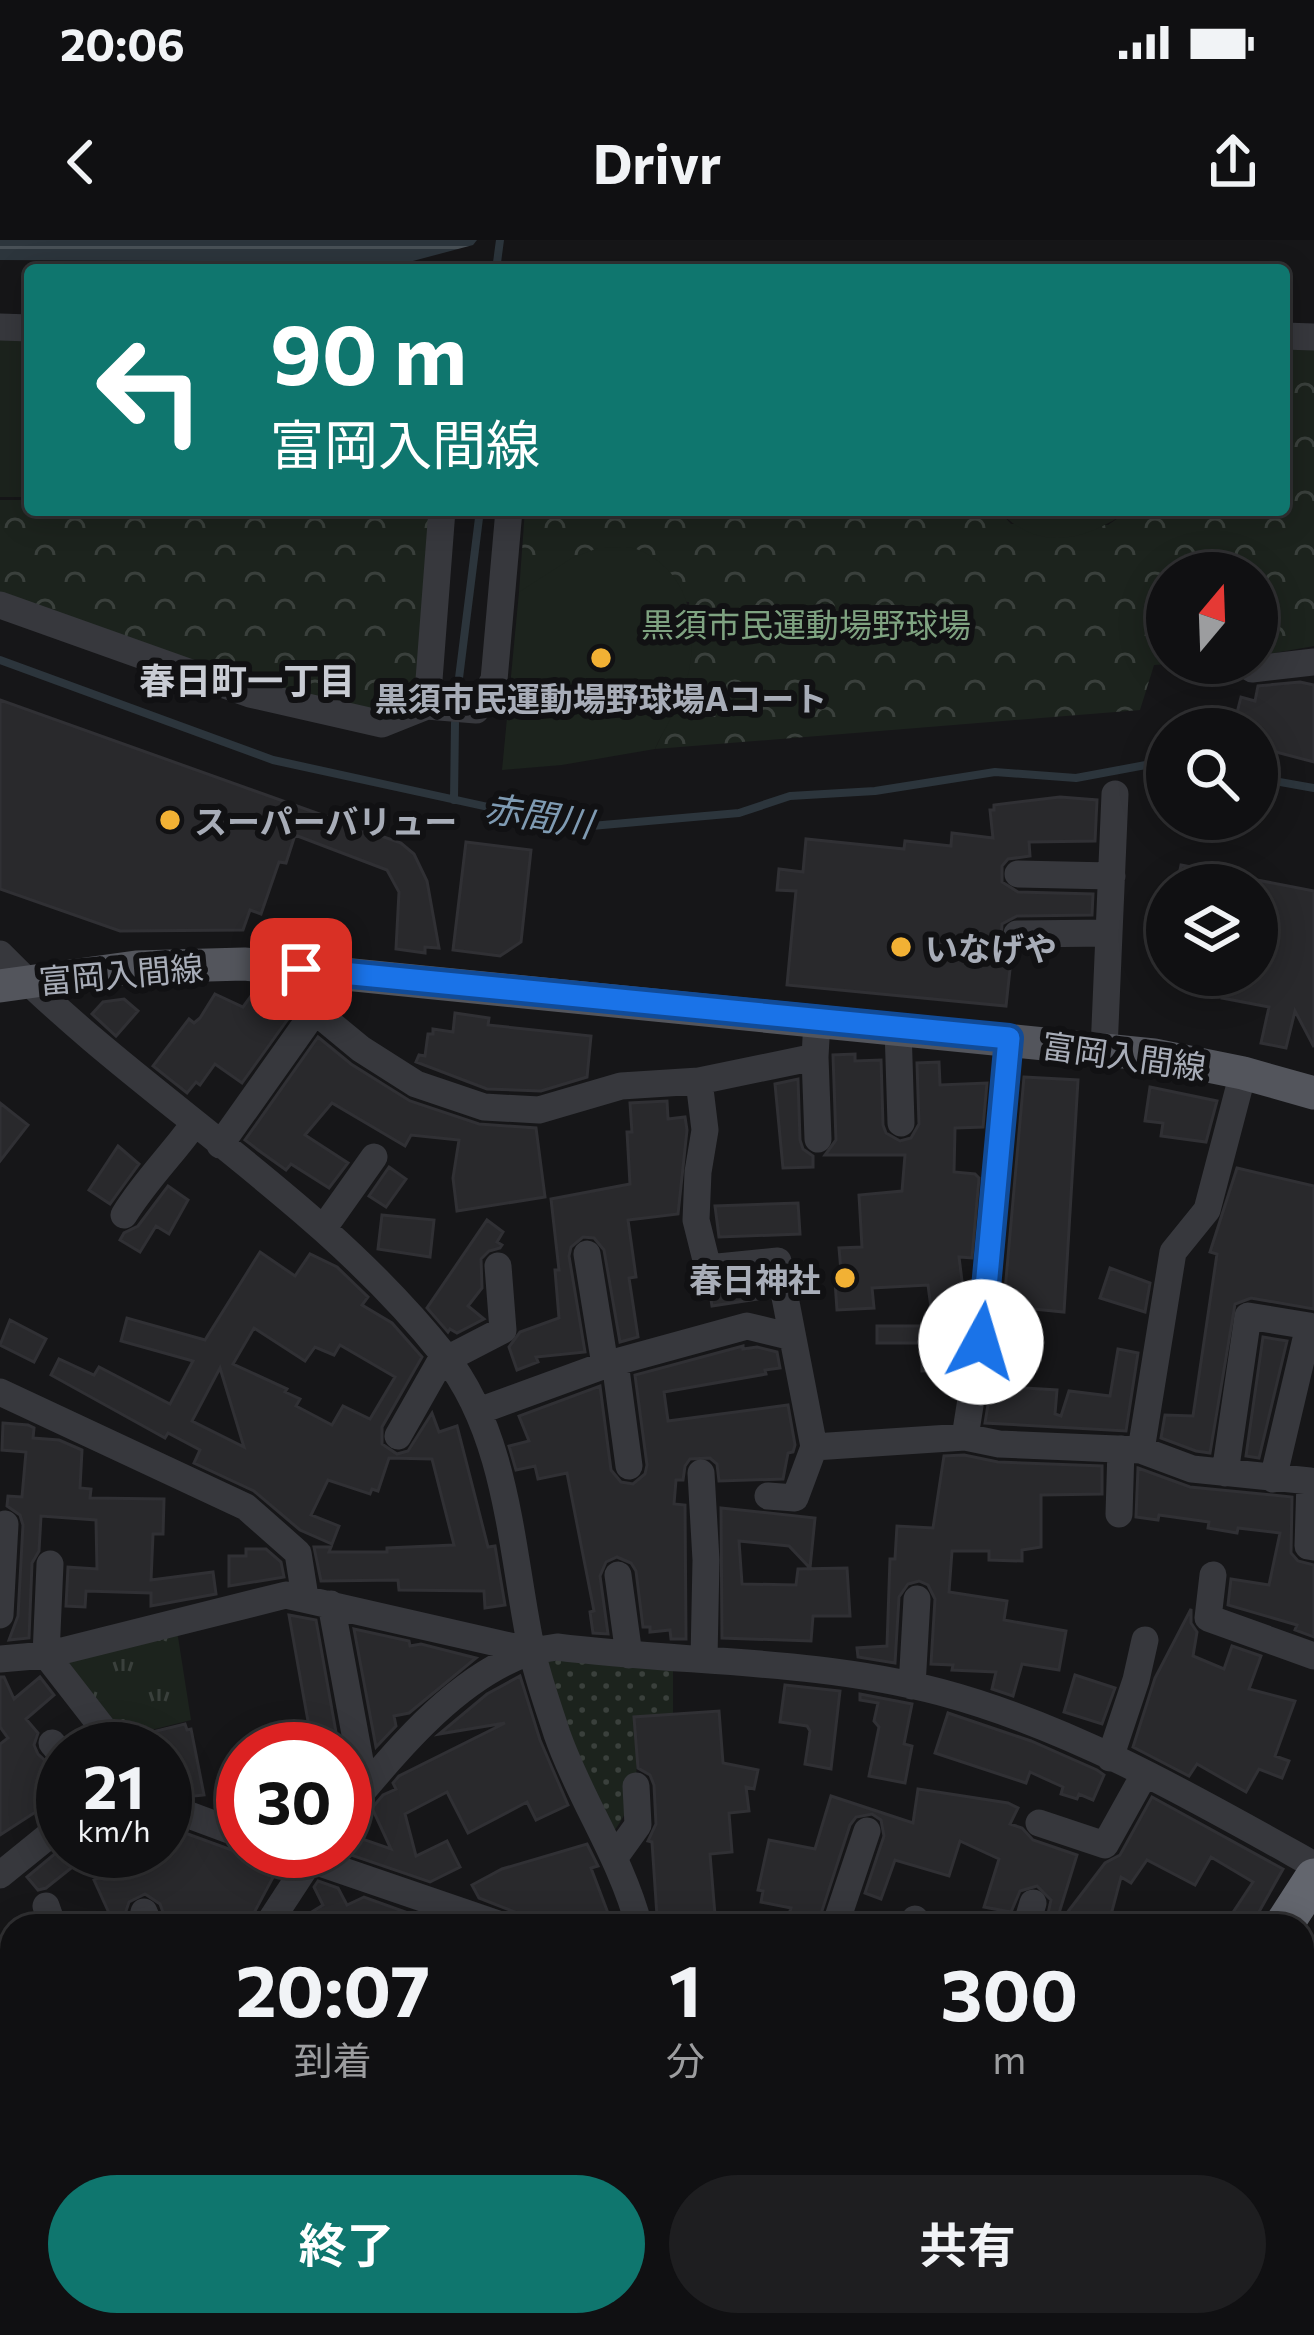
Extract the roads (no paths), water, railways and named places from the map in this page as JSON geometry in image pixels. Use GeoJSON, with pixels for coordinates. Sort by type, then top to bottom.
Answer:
{"type":"FeatureCollection","features":[{"type":"Feature","properties":{"kind":"highway"},"geometry":{"type":"LineString","coordinates":[[1291,1914],[1314,1878]]}},
{"type":"Feature","properties":{"kind":"main road","name":"富岡入間線"},"geometry":{"type":"LineString","coordinates":[[14,984],[136,967],[195,964],[301,969],[1009,1038],[1243,1073],[1314,1093]]}},
{"type":"Feature","properties":{"kind":"street"},"geometry":{"type":"LineString","coordinates":[[427,706],[442,516]]}},
{"type":"Feature","properties":{"kind":"street"},"geometry":{"type":"LineString","coordinates":[[0,605],[250,694],[382,724],[427,706],[476,710],[494,680],[508,516]]}},
{"type":"Feature","properties":{"kind":"street"},"geometry":{"type":"LineString","coordinates":[[1278,665],[1314,662]]}},
{"type":"Feature","properties":{"kind":"street"},"geometry":{"type":"LineString","coordinates":[[1104,1050],[1115,794]]}},
{"type":"Feature","properties":{"kind":"street"},"geometry":{"type":"LineString","coordinates":[[1018,874],[1112,876]]}},
{"type":"Feature","properties":{"kind":"street"},"geometry":{"type":"LineString","coordinates":[[1018,934],[1109,933]]}},
{"type":"Feature","properties":{"kind":"street"},"geometry":{"type":"LineString","coordinates":[[0,954],[14,984],[323,1229],[446,1357],[479,1411],[511,1530],[532,1651],[559,1739],[615,1857],[635,1914]]}},
{"type":"Feature","properties":{"kind":"street"},"geometry":{"type":"LineString","coordinates":[[301,969],[304,996],[315,1011],[402,1076],[484,1107],[538,1110],[621,1086],[699,1081],[814,1057]]}},
{"type":"Feature","properties":{"kind":"street"},"geometry":{"type":"LineString","coordinates":[[220,1145],[315,1011]]}},
{"type":"Feature","properties":{"kind":"street"},"geometry":{"type":"LineString","coordinates":[[817,1020],[818,1139]]}},
{"type":"Feature","properties":{"kind":"street"},"geometry":{"type":"LineString","coordinates":[[898,1028],[901,1123]]}},
{"type":"Feature","properties":{"kind":"street"},"geometry":{"type":"LineString","coordinates":[[965,1437],[985,1311],[1009,1038]]}},
{"type":"Feature","properties":{"kind":"street"},"geometry":{"type":"LineString","coordinates":[[1119,1514],[1173,1252],[1207,1210],[1243,1073]]}},
{"type":"Feature","properties":{"kind":"street"},"geometry":{"type":"LineString","coordinates":[[699,1081],[706,1130],[695,1220],[708,1268],[778,1261],[814,1447],[795,1498],[767,1496]]}},
{"type":"Feature","properties":{"kind":"street"},"geometry":{"type":"LineString","coordinates":[[124,1215],[150,1173],[161,1168],[194,1124]]}},
{"type":"Feature","properties":{"kind":"street"},"geometry":{"type":"LineString","coordinates":[[323,1229],[374,1156]]}},
{"type":"Feature","properties":{"kind":"street"},"geometry":{"type":"LineString","coordinates":[[587,1254],[629,1466]]}},
{"type":"Feature","properties":{"kind":"street"},"geometry":{"type":"LineString","coordinates":[[398,1436],[446,1357],[503,1330],[498,1266]]}},
{"type":"Feature","properties":{"kind":"street"},"geometry":{"type":"LineString","coordinates":[[1225,1473],[1248,1316],[1309,1326],[1273,1479]]}},
{"type":"Feature","properties":{"kind":"street"},"geometry":{"type":"LineString","coordinates":[[479,1411],[610,1364],[747,1326],[792,1336]]}},
{"type":"Feature","properties":{"kind":"street"},"geometry":{"type":"LineString","coordinates":[[0,1392],[246,1508],[298,1553],[318,1601],[348,1722]]}},
{"type":"Feature","properties":{"kind":"street"},"geometry":{"type":"LineString","coordinates":[[814,1447],[965,1437],[1000,1444],[1131,1450],[1192,1469],[1310,1481],[1308,1546],[1314,1547]]}},
{"type":"Feature","properties":{"kind":"street"},"geometry":{"type":"LineString","coordinates":[[701,1473],[704,1659]]}},
{"type":"Feature","properties":{"kind":"street"},"geometry":{"type":"LineString","coordinates":[[0,1615],[4,1524]]}},
{"type":"Feature","properties":{"kind":"street"},"geometry":{"type":"LineString","coordinates":[[50,1564],[46,1655],[98,1722]]}},
{"type":"Feature","properties":{"kind":"street"},"geometry":{"type":"LineString","coordinates":[[618,1575],[628,1654]]}},
{"type":"Feature","properties":{"kind":"street"},"geometry":{"type":"LineString","coordinates":[[1213,1575],[1208,1618],[1314,1656]]}},
{"type":"Feature","properties":{"kind":"street"},"geometry":{"type":"LineString","coordinates":[[0,1658],[46,1655],[286,1595],[532,1651]]}},
{"type":"Feature","properties":{"kind":"street"},"geometry":{"type":"LineString","coordinates":[[912,1686],[917,1599]]}},
{"type":"Feature","properties":{"kind":"street"},"geometry":{"type":"LineString","coordinates":[[1110,1758],[1145,1640]]}},
{"type":"Feature","properties":{"kind":"street"},"geometry":{"type":"LineString","coordinates":[[372,1781],[465,1689],[503,1661],[532,1651],[557,1648],[784,1665],[912,1686],[1022,1720],[1110,1758],[1314,1865]]}},
{"type":"Feature","properties":{"kind":"street"},"geometry":{"type":"LineString","coordinates":[[1039,1823],[1106,1845],[1144,1775]]}},
{"type":"Feature","properties":{"kind":"street"},"geometry":{"type":"LineString","coordinates":[[615,1857],[638,1825],[636,1786]]}},
{"type":"Feature","properties":{"kind":"street"},"geometry":{"type":"LineString","coordinates":[[839,1914],[867,1831]]}},
{"type":"Feature","properties":{"kind":"street"},"geometry":{"type":"LineString","coordinates":[[0,1875],[36,1846]]}},
{"type":"Feature","properties":{"kind":"street"},"geometry":{"type":"LineString","coordinates":[[273,1914],[292,1878]]}},
{"type":"Feature","properties":{"kind":"street"},"geometry":{"type":"LineString","coordinates":[[370,1878],[470,1914]]}},
{"type":"Feature","properties":{"kind":"waterway"},"geometry":{"type":"LineString","coordinates":[[497,264],[500,240]]}},
{"type":"Feature","properties":{"kind":"waterway"},"geometry":{"type":"LineString","coordinates":[[458,686],[479,516]]}},
{"type":"Feature","properties":{"kind":"waterway","name":"赤間川"},"geometry":{"type":"LineString","coordinates":[[0,660],[273,760],[580,827],[739,813],[790,796],[875,791],[995,772],[1076,778],[1146,765]]}},
{"type":"Feature","properties":{"kind":"waterway"},"geometry":{"type":"LineString","coordinates":[[454,800],[455,723]]}},
{"type":"Feature","properties":{"kind":"waterway","name":"赤間川"},"geometry":{"type":"LineString","coordinates":[[1278,782],[1314,788]]}},
{"type":"Feature","properties":{"kind":"place","name":"黒須市民運動場野球場Aコート"},"geometry":{"type":"Point","coordinates":[601,658]}},
{"type":"Feature","properties":{"kind":"place","name":"スーパーバリュー"},"geometry":{"type":"Point","coordinates":[170,820]}},
{"type":"Feature","properties":{"kind":"place","name":"いなげや"},"geometry":{"type":"Point","coordinates":[901,947]}},
{"type":"Feature","properties":{"kind":"place","name":"春日神社"},"geometry":{"type":"Point","coordinates":[845,1278]}},
{"type":"Feature","properties":{"kind":"district","name":"春日町一丁目"},"geometry":{"type":"Point","coordinates":[247,679]}},
{"type":"Feature","properties":{"kind":"park label","name":"黒須市民運動場野球場"},"geometry":{"type":"Point","coordinates":[806,623]}}]}
